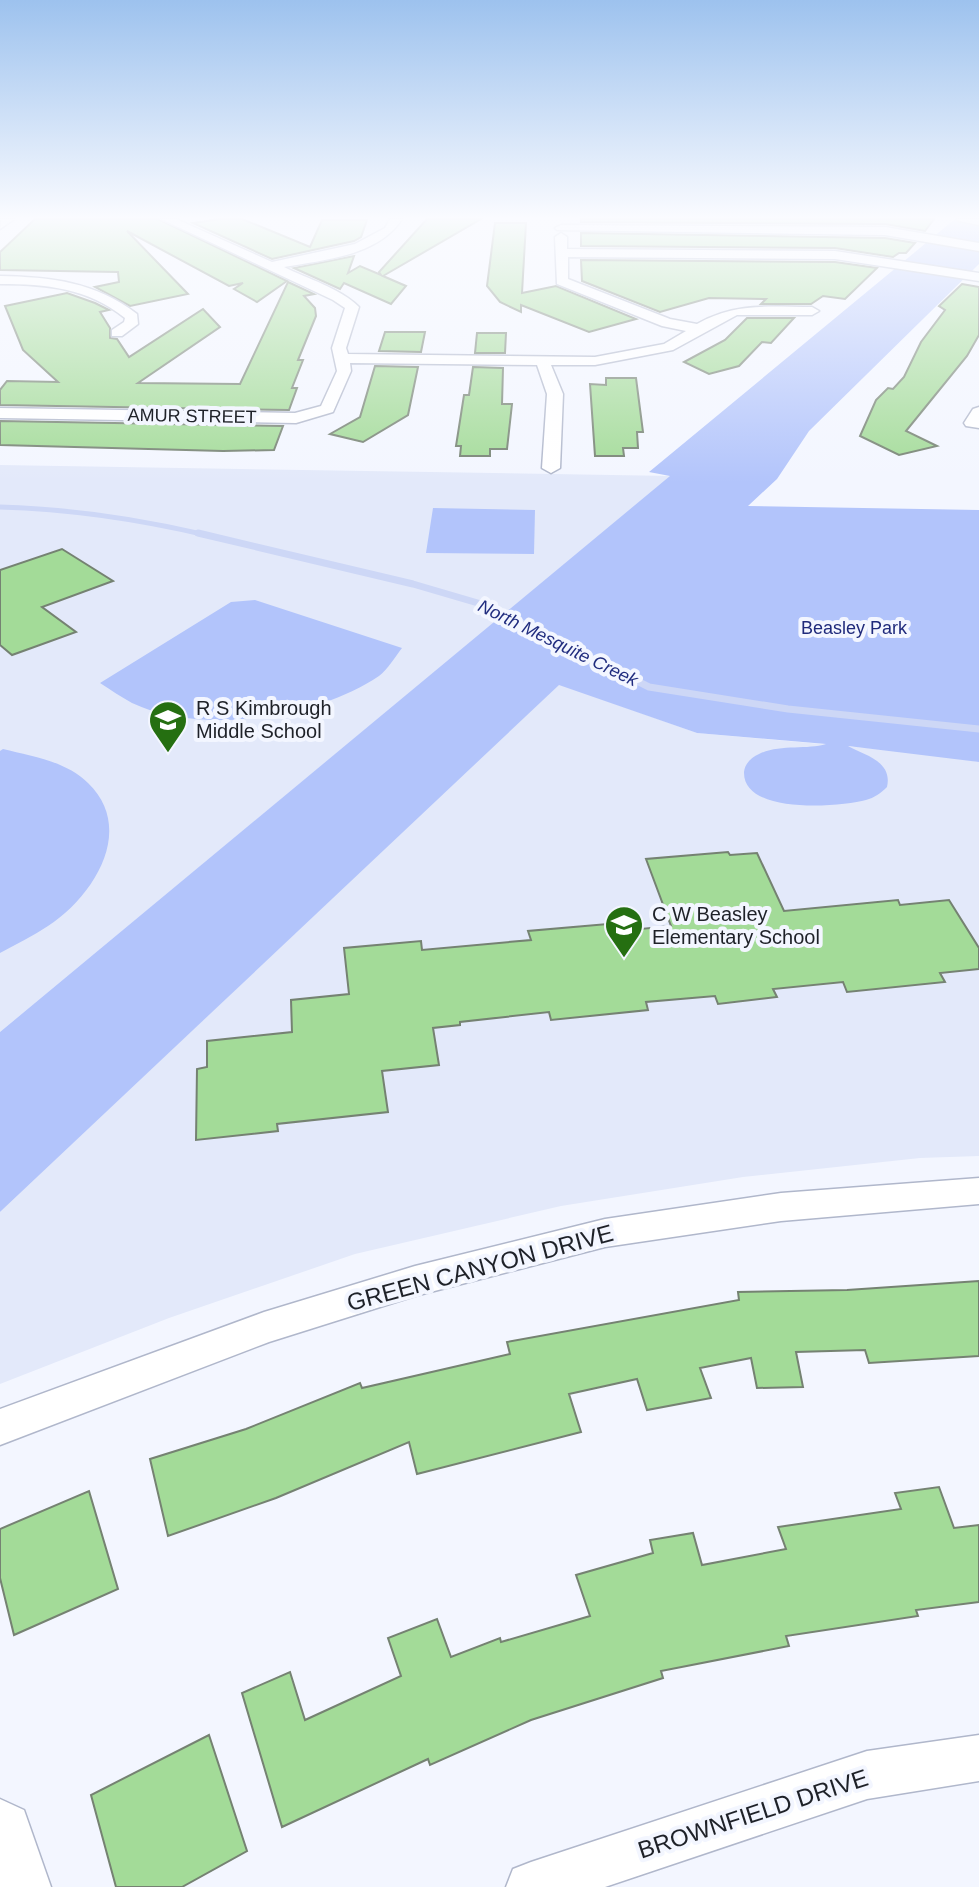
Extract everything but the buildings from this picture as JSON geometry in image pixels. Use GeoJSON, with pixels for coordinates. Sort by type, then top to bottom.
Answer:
{"type":"FeatureCollection","features":[{"type":"Feature","properties":{"kind":"main road"},"geometry":{"type":"LineString","coordinates":[[0,1834],[16,1887]]}},
{"type":"Feature","properties":{"kind":"street"},"geometry":{"type":"LineString","coordinates":[[116,307],[132,317],[131,324],[117,333]]}},
{"type":"Feature","properties":{"kind":"street","name":"AMUR STREET"},"geometry":{"type":"LineString","coordinates":[[0,413],[296,418],[327,409],[344,371],[339,348],[352,307]]}},
{"type":"Feature","properties":{"kind":"street"},"geometry":{"type":"LineString","coordinates":[[626,307],[667,323],[700,329]]}},
{"type":"Feature","properties":{"kind":"street"},"geometry":{"type":"LineString","coordinates":[[339,358],[595,361],[668,347],[722,315],[736,311],[812,311]]}},
{"type":"Feature","properties":{"kind":"street"},"geometry":{"type":"LineString","coordinates":[[543,362],[555,394],[551,468]]}},
{"type":"Feature","properties":{"kind":"street","name":"GREEN CANYON DRIVE"},"geometry":{"type":"LineString","coordinates":[[0,1427],[279,1323],[424,1278],[605,1233],[781,1207],[979,1191]]}},
{"type":"Feature","properties":{"kind":"street","name":"BROWNFIELD DRIVE"},"geometry":{"type":"LineString","coordinates":[[531,1887],[867,1775],[979,1758]]}},
{"type":"Feature","properties":{"kind":"shaded area","name":"R S Kimbrough Middle School"},"geometry":{"type":"Polygon","coordinates":[[[0,465],[671,476],[0,1032],[0,465]]]}},
{"type":"Feature","properties":{"kind":"shaded area","name":"C W Beasley Elementary School"},"geometry":{"type":"Polygon","coordinates":[[[559,684],[697,733],[913,752],[979,762],[979,1156],[920,1158],[743,1177],[561,1206],[355,1254],[169,1318],[0,1384],[0,1212],[559,684]]]}},
{"type":"Feature","properties":{"kind":"green space","name":"Beasley Park"},"geometry":{"type":"Polygon","coordinates":[[[848,307],[935,307],[809,431],[777,479],[748,506],[979,510],[979,762],[848,746],[882,765],[888,778],[887,787],[880,793],[866,800],[836,805],[775,802],[759,796],[748,786],[744,772],[749,761],[775,749],[826,744],[697,733],[559,685],[0,1212],[0,1032],[670,476],[649,472],[848,307]]]}},
{"type":"Feature","properties":{"kind":"green space"},"geometry":{"type":"Polygon","coordinates":[[[433,508],[535,510],[534,554],[426,553],[433,508]]]}},
{"type":"Feature","properties":{"kind":"green space"},"geometry":{"type":"Polygon","coordinates":[[[255,600],[402,648],[379,676],[353,691],[324,703],[258,718],[191,719],[160,713],[132,703],[100,683],[231,602],[255,600]]]}},
{"type":"Feature","properties":{"kind":"green space"},"geometry":{"type":"Polygon","coordinates":[[[3,749],[59,764],[88,783],[102,801],[108,821],[109,841],[94,880],[65,913],[0,953],[0,751],[3,749]]]}},
{"type":"Feature","properties":{"kind":"waterway","name":"North Mesquite Creek"},"geometry":{"type":"LineString","coordinates":[[0,507],[104,516],[206,535]]}},
{"type":"Feature","properties":{"kind":"waterway","name":"North Mesquite Creek"},"geometry":{"type":"LineString","coordinates":[[198,533],[413,584],[488,606],[649,687],[788,709],[979,729]]}},
{"type":"Feature","properties":{"kind":"place","name":"R S Kimbrough Middle School"},"geometry":{"type":"Point","coordinates":[168,754]}},
{"type":"Feature","properties":{"kind":"place","name":"C W Beasley Elementary School"},"geometry":{"type":"Point","coordinates":[624,959]}}]}
